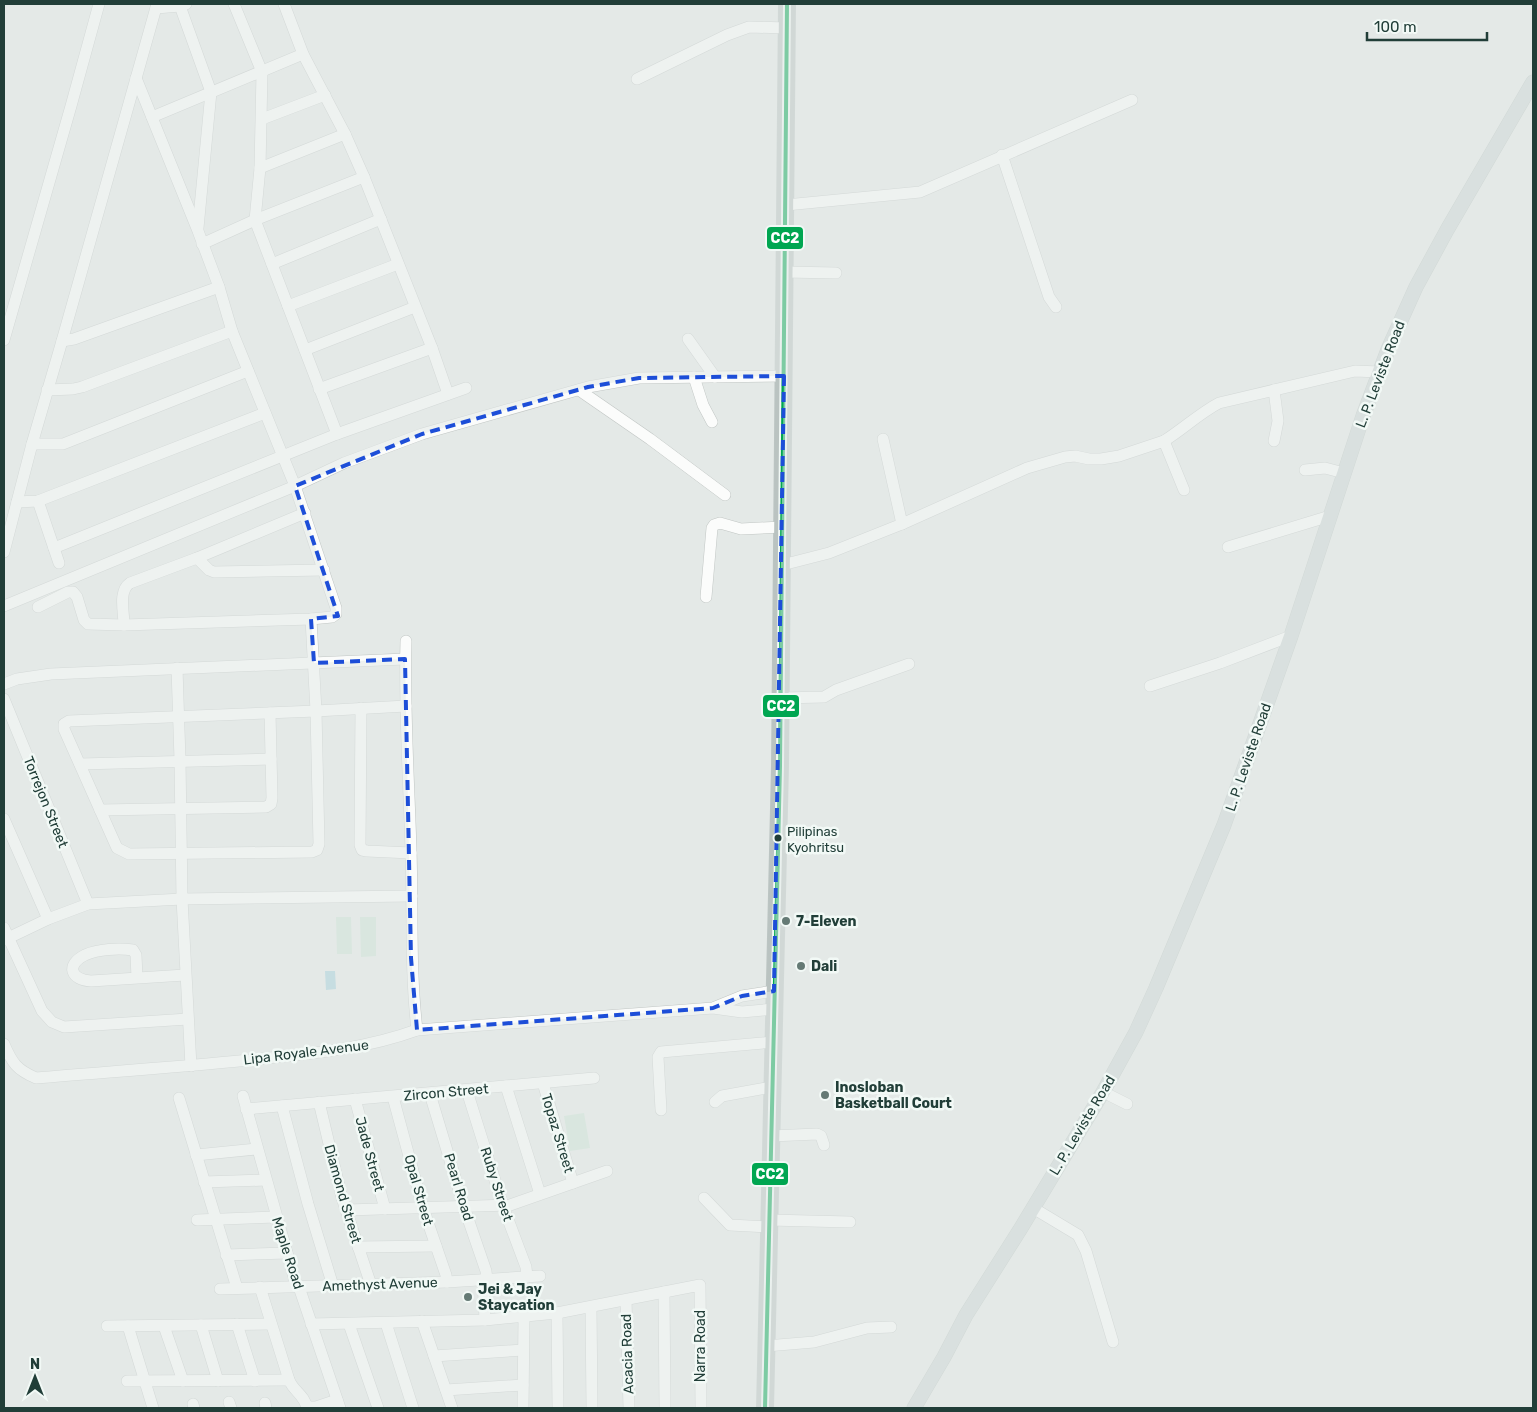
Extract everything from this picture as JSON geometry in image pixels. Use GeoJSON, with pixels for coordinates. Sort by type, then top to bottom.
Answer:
{"type":"FeatureCollection","features":[{"type":"Feature","properties":{"kind":"highway"},"geometry":{"type":"LineString","coordinates":[[765,1408],[779,839],[788,4]]}},
{"type":"Feature","properties":{"kind":"main road","name":"L. P. Leviste Road"},"geometry":{"type":"LineString","coordinates":[[914,1408],[975,1299],[1103,1092],[1136,1032],[1224,825],[1292,636],[1344,473],[1379,372],[1416,287],[1446,230],[1533,82]]}},
{"type":"Feature","properties":{"kind":"street"},"geometry":{"type":"LineString","coordinates":[[4,340],[98,4]]}},
{"type":"Feature","properties":{"kind":"street"},"geometry":{"type":"LineString","coordinates":[[234,4],[262,72],[260,168],[255,220],[337,434]]}},
{"type":"Feature","properties":{"kind":"street"},"geometry":{"type":"LineString","coordinates":[[284,4],[303,54],[346,134],[432,348],[448,394]]}},
{"type":"Feature","properties":{"kind":"street"},"geometry":{"type":"LineString","coordinates":[[4,552],[47,390],[156,6],[183,5],[211,92],[198,231]]}},
{"type":"Feature","properties":{"kind":"street"},"geometry":{"type":"LineString","coordinates":[[637,79],[734,32],[749,27],[787,28]]}},
{"type":"Feature","properties":{"kind":"street"},"geometry":{"type":"LineString","coordinates":[[152,117],[303,54]]}},
{"type":"Feature","properties":{"kind":"street"},"geometry":{"type":"LineString","coordinates":[[38,607],[68,592],[73,592],[78,596],[84,620],[88,624],[124,626],[311,619],[332,617],[336,614],[324,570],[295,486],[232,331],[219,288],[198,231],[136,78]]}},
{"type":"Feature","properties":{"kind":"street"},"geometry":{"type":"LineString","coordinates":[[262,119],[325,95]]}},
{"type":"Feature","properties":{"kind":"street"},"geometry":{"type":"LineString","coordinates":[[786,205],[920,192],[1132,100]]}},
{"type":"Feature","properties":{"kind":"street"},"geometry":{"type":"LineString","coordinates":[[260,168],[346,134]]}},
{"type":"Feature","properties":{"kind":"street"},"geometry":{"type":"LineString","coordinates":[[1002,155],[1050,297],[1056,307]]}},
{"type":"Feature","properties":{"kind":"street"},"geometry":{"type":"LineString","coordinates":[[202,244],[255,220],[364,177]]}},
{"type":"Feature","properties":{"kind":"street"},"geometry":{"type":"LineString","coordinates":[[272,264],[381,219]]}},
{"type":"Feature","properties":{"kind":"street"},"geometry":{"type":"LineString","coordinates":[[288,306],[398,264]]}},
{"type":"Feature","properties":{"kind":"street"},"geometry":{"type":"LineString","coordinates":[[785,272],[836,274]]}},
{"type":"Feature","properties":{"kind":"street"},"geometry":{"type":"LineString","coordinates":[[62,341],[74,339],[219,288]]}},
{"type":"Feature","properties":{"kind":"street"},"geometry":{"type":"LineString","coordinates":[[305,350],[415,307]]}},
{"type":"Feature","properties":{"kind":"street"},"geometry":{"type":"LineString","coordinates":[[47,390],[82,387],[232,331]]}},
{"type":"Feature","properties":{"kind":"street"},"geometry":{"type":"LineString","coordinates":[[688,339],[714,377]]}},
{"type":"Feature","properties":{"kind":"street"},"geometry":{"type":"LineString","coordinates":[[319,389],[432,348]]}},
{"type":"Feature","properties":{"kind":"street"},"geometry":{"type":"LineString","coordinates":[[32,444],[63,444],[248,371]]}},
{"type":"Feature","properties":{"kind":"street"},"geometry":{"type":"LineString","coordinates":[[782,565],[829,553],[902,524],[1027,468],[1065,457],[1075,456],[1101,459],[1119,456],[1164,440],[1219,403],[1355,371],[1379,372]]}},
{"type":"Feature","properties":{"kind":"street"},"geometry":{"type":"LineString","coordinates":[[4,606],[295,486],[344,463],[422,434],[579,390],[639,378],[784,376]]}},
{"type":"Feature","properties":{"kind":"street"},"geometry":{"type":"LineString","coordinates":[[694,377],[703,405],[712,422]]}},
{"type":"Feature","properties":{"kind":"street"},"geometry":{"type":"LineString","coordinates":[[54,548],[337,434],[466,388]]}},
{"type":"Feature","properties":{"kind":"street"},"geometry":{"type":"LineString","coordinates":[[579,390],[650,439],[724,495]]}},
{"type":"Feature","properties":{"kind":"street"},"geometry":{"type":"LineString","coordinates":[[1274,390],[1278,421],[1274,441]]}},
{"type":"Feature","properties":{"kind":"street"},"geometry":{"type":"LineString","coordinates":[[17,502],[38,501],[265,413]]}},
{"type":"Feature","properties":{"kind":"street"},"geometry":{"type":"LineString","coordinates":[[883,439],[902,524]]}},
{"type":"Feature","properties":{"kind":"street"},"geometry":{"type":"LineString","coordinates":[[1164,440],[1184,490]]}},
{"type":"Feature","properties":{"kind":"street"},"geometry":{"type":"LineString","coordinates":[[1305,470],[1330,468],[1344,473]]}},
{"type":"Feature","properties":{"kind":"street"},"geometry":{"type":"LineString","coordinates":[[38,501],[59,563]]}},
{"type":"Feature","properties":{"kind":"street"},"geometry":{"type":"LineString","coordinates":[[124,626],[122,592],[125,586],[305,513]]}},
{"type":"Feature","properties":{"kind":"street"},"geometry":{"type":"LineString","coordinates":[[1228,547],[1330,516]]}},
{"type":"Feature","properties":{"kind":"street"},"geometry":{"type":"LineString","coordinates":[[706,597],[712,528],[714,525],[720,523],[741,529],[782,527]]}},
{"type":"Feature","properties":{"kind":"street"},"geometry":{"type":"LineString","coordinates":[[197,558],[209,570],[214,572],[324,570]]}},
{"type":"Feature","properties":{"kind":"street"},"geometry":{"type":"LineString","coordinates":[[311,619],[316,711],[319,844],[317,850],[312,852],[129,854],[117,848],[64,729],[64,724],[69,721],[316,711],[406,706]]}},
{"type":"Feature","properties":{"kind":"street"},"geometry":{"type":"LineString","coordinates":[[1150,686],[1220,663],[1292,636]]}},
{"type":"Feature","properties":{"kind":"street"},"geometry":{"type":"LineString","coordinates":[[406,641],[406,706],[412,896],[411,958],[417,1030]]}},
{"type":"Feature","properties":{"kind":"street"},"geometry":{"type":"LineString","coordinates":[[4,684],[17,679],[51,674],[405,659]]}},
{"type":"Feature","properties":{"kind":"street"},"geometry":{"type":"LineString","coordinates":[[781,698],[827,697],[836,690],[909,664]]}},
{"type":"Feature","properties":{"kind":"street"},"geometry":{"type":"LineString","coordinates":[[177,668],[182,899],[190,1066]]}},
{"type":"Feature","properties":{"kind":"street","name":"Torrejon Street"},"geometry":{"type":"LineString","coordinates":[[4,700],[88,904]]}},
{"type":"Feature","properties":{"kind":"street"},"geometry":{"type":"LineString","coordinates":[[361,708],[360,845],[362,850],[367,851],[411,853]]}},
{"type":"Feature","properties":{"kind":"street"},"geometry":{"type":"LineString","coordinates":[[100,810],[266,807],[271,804],[272,798],[270,713]]}},
{"type":"Feature","properties":{"kind":"street"},"geometry":{"type":"LineString","coordinates":[[80,764],[271,759]]}},
{"type":"Feature","properties":{"kind":"street"},"geometry":{"type":"LineString","coordinates":[[4,819],[48,919]]}},
{"type":"Feature","properties":{"kind":"street"},"geometry":{"type":"LineString","coordinates":[[779,839],[808,838],[822,842]]}},
{"type":"Feature","properties":{"kind":"street"},"geometry":{"type":"LineString","coordinates":[[188,1019],[64,1027],[52,1022],[42,1011],[5,935],[88,904],[182,899],[412,896]]}},
{"type":"Feature","properties":{"kind":"street"},"geometry":{"type":"LineString","coordinates":[[137,978],[136,955],[133,950],[86,954],[74,962],[72,966],[78,977],[84,980],[137,978],[185,975]]}},
{"type":"Feature","properties":{"kind":"street","name":"Lipa Royale Avenue"},"geometry":{"type":"LineString","coordinates":[[713,1008],[742,996],[774,991]]}},
{"type":"Feature","properties":{"kind":"street","name":"Lipa Royale Avenue"},"geometry":{"type":"LineString","coordinates":[[4,1044],[11,1061],[23,1073],[36,1078],[190,1066],[344,1050],[392,1039],[417,1030],[713,1008],[742,1012],[774,1009]]}},
{"type":"Feature","properties":{"kind":"street"},"geometry":{"type":"LineString","coordinates":[[661,1110],[658,1057],[661,1052],[774,1042]]}},
{"type":"Feature","properties":{"kind":"street","name":"Zircon Street"},"geometry":{"type":"LineString","coordinates":[[246,1109],[467,1091],[594,1078]]}},
{"type":"Feature","properties":{"kind":"street","name":"Topaz Street"},"geometry":{"type":"LineString","coordinates":[[542,1083],[574,1183]]}},
{"type":"Feature","properties":{"kind":"street"},"geometry":{"type":"LineString","coordinates":[[506,1086],[540,1194]]}},
{"type":"Feature","properties":{"kind":"street"},"geometry":{"type":"LineString","coordinates":[[715,1102],[722,1096],[772,1087]]}},
{"type":"Feature","properties":{"kind":"street","name":"Ruby Street"},"geometry":{"type":"LineString","coordinates":[[467,1091],[503,1206],[526,1267],[527,1277]]}},
{"type":"Feature","properties":{"kind":"street"},"geometry":{"type":"LineString","coordinates":[[1103,1092],[1127,1104]]}},
{"type":"Feature","properties":{"kind":"street","name":"Pearl Road"},"geometry":{"type":"LineString","coordinates":[[430,1094],[486,1272],[485,1320]]}},
{"type":"Feature","properties":{"kind":"street","name":"Maple Road"},"geometry":{"type":"LineString","coordinates":[[242,1096],[295,1281],[299,1287],[339,1404]]}},
{"type":"Feature","properties":{"kind":"street","name":"Opal Street"},"geometry":{"type":"LineString","coordinates":[[392,1097],[423,1208],[447,1282]]}},
{"type":"Feature","properties":{"kind":"street"},"geometry":{"type":"LineString","coordinates":[[180,1098],[237,1288]]}},
{"type":"Feature","properties":{"kind":"street","name":"Jade Street"},"geometry":{"type":"LineString","coordinates":[[356,1100],[385,1209]]}},
{"type":"Feature","properties":{"kind":"street","name":"Diamond Street"},"geometry":{"type":"LineString","coordinates":[[318,1102],[347,1210],[370,1284]]}},
{"type":"Feature","properties":{"kind":"street"},"geometry":{"type":"LineString","coordinates":[[282,1106],[332,1286]]}},
{"type":"Feature","properties":{"kind":"street"},"geometry":{"type":"LineString","coordinates":[[771,1136],[816,1134],[821,1136],[824,1145]]}},
{"type":"Feature","properties":{"kind":"street"},"geometry":{"type":"LineString","coordinates":[[196,1155],[258,1149]]}},
{"type":"Feature","properties":{"kind":"street"},"geometry":{"type":"LineString","coordinates":[[347,1210],[510,1205],[607,1171]]}},
{"type":"Feature","properties":{"kind":"street"},"geometry":{"type":"LineString","coordinates":[[204,1182],[266,1180]]}},
{"type":"Feature","properties":{"kind":"street"},"geometry":{"type":"LineString","coordinates":[[704,1198],[730,1226],[769,1223],[850,1222]]}},
{"type":"Feature","properties":{"kind":"street"},"geometry":{"type":"LineString","coordinates":[[1033,1208],[1072,1231],[1081,1239],[1086,1250],[1113,1342]]}},
{"type":"Feature","properties":{"kind":"street"},"geometry":{"type":"LineString","coordinates":[[197,1220],[277,1218]]}},
{"type":"Feature","properties":{"kind":"street"},"geometry":{"type":"LineString","coordinates":[[358,1247],[436,1246]]}},
{"type":"Feature","properties":{"kind":"street"},"geometry":{"type":"LineString","coordinates":[[226,1255],[287,1253]]}},
{"type":"Feature","properties":{"kind":"street","name":"Amethyst Avenue"},"geometry":{"type":"LineString","coordinates":[[220,1289],[447,1282],[540,1276]]}},
{"type":"Feature","properties":{"kind":"street","name":"Narra Road"},"geometry":{"type":"LineString","coordinates":[[664,1292],[700,1284],[700,1408]]}},
{"type":"Feature","properties":{"kind":"street"},"geometry":{"type":"LineString","coordinates":[[260,1287],[292,1387],[302,1396],[307,1408],[339,1404]]}},
{"type":"Feature","properties":{"kind":"street"},"geometry":{"type":"LineString","coordinates":[[312,1324],[485,1320],[524,1317],[558,1313],[664,1292],[665,1408]]}},
{"type":"Feature","properties":{"kind":"street","name":"Acacia Road"},"geometry":{"type":"LineString","coordinates":[[626,1300],[629,1408]]}},
{"type":"Feature","properties":{"kind":"street"},"geometry":{"type":"LineString","coordinates":[[590,1307],[592,1408]]}},
{"type":"Feature","properties":{"kind":"street"},"geometry":{"type":"LineString","coordinates":[[558,1313],[558,1408]]}},
{"type":"Feature","properties":{"kind":"street"},"geometry":{"type":"LineString","coordinates":[[523,1408],[524,1317]]}},
{"type":"Feature","properties":{"kind":"street"},"geometry":{"type":"LineString","coordinates":[[422,1321],[452,1408]]}},
{"type":"Feature","properties":{"kind":"street"},"geometry":{"type":"LineString","coordinates":[[386,1323],[414,1408]]}},
{"type":"Feature","properties":{"kind":"street"},"geometry":{"type":"LineString","coordinates":[[237,1324],[255,1380]]}},
{"type":"Feature","properties":{"kind":"street"},"geometry":{"type":"LineString","coordinates":[[107,1326],[271,1324]]}},
{"type":"Feature","properties":{"kind":"street"},"geometry":{"type":"LineString","coordinates":[[349,1324],[378,1408]]}},
{"type":"Feature","properties":{"kind":"street"},"geometry":{"type":"LineString","coordinates":[[201,1325],[218,1381]]}},
{"type":"Feature","properties":{"kind":"street"},"geometry":{"type":"LineString","coordinates":[[128,1326],[153,1408]]}},
{"type":"Feature","properties":{"kind":"street"},"geometry":{"type":"LineString","coordinates":[[164,1326],[183,1381]]}},
{"type":"Feature","properties":{"kind":"street"},"geometry":{"type":"LineString","coordinates":[[766,1346],[814,1342],[867,1328],[891,1327]]}},
{"type":"Feature","properties":{"kind":"street"},"geometry":{"type":"LineString","coordinates":[[434,1356],[523,1350]]}},
{"type":"Feature","properties":{"kind":"street"},"geometry":{"type":"LineString","coordinates":[[127,1381],[289,1380]]}},
{"type":"Feature","properties":{"kind":"street"},"geometry":{"type":"LineString","coordinates":[[446,1390],[523,1385]]}},
{"type":"Feature","properties":{"kind":"highlighted area"},"geometry":{"type":"Polygon","coordinates":[[[784,376],[774,991],[742,996],[713,1008],[417,1030],[411,958],[405,659],[314,663],[311,619],[338,616],[295,486],[422,434],[588,387],[639,378],[784,376]]]}},
{"type":"Feature","properties":{"kind":"green space"},"geometry":{"type":"Polygon","coordinates":[[[336,917],[351,917],[352,954],[337,954],[336,917]]]}},
{"type":"Feature","properties":{"kind":"green space"},"geometry":{"type":"Polygon","coordinates":[[[360,917],[376,917],[376,956],[361,957],[360,917]]]}},
{"type":"Feature","properties":{"kind":"green space"},"geometry":{"type":"Polygon","coordinates":[[[584,1113],[590,1148],[570,1151],[564,1116],[584,1113]]]}},
{"type":"Feature","properties":{"kind":"water"},"geometry":{"type":"Polygon","coordinates":[[[325,971],[335,971],[336,989],[326,990],[325,971]]]}},
{"type":"Feature","properties":{"kind":"transit line","name":"CC2"},"geometry":{"type":"LineString","coordinates":[[765,1408],[780,766],[787,4]]}},
{"type":"Feature","properties":{"kind":"place","name":"Pilipinas Kyohritsu"},"geometry":{"type":"Point","coordinates":[778,838]}},
{"type":"Feature","properties":{"kind":"place","name":"7-Eleven"},"geometry":{"type":"Point","coordinates":[786,921]}},
{"type":"Feature","properties":{"kind":"place","name":"Dali"},"geometry":{"type":"Point","coordinates":[801,966]}},
{"type":"Feature","properties":{"kind":"place","name":"Inosloban Basketball Court"},"geometry":{"type":"Point","coordinates":[825,1095]}},
{"type":"Feature","properties":{"kind":"place","name":"Jei & Jay Staycation"},"geometry":{"type":"Point","coordinates":[468,1297]}}]}
